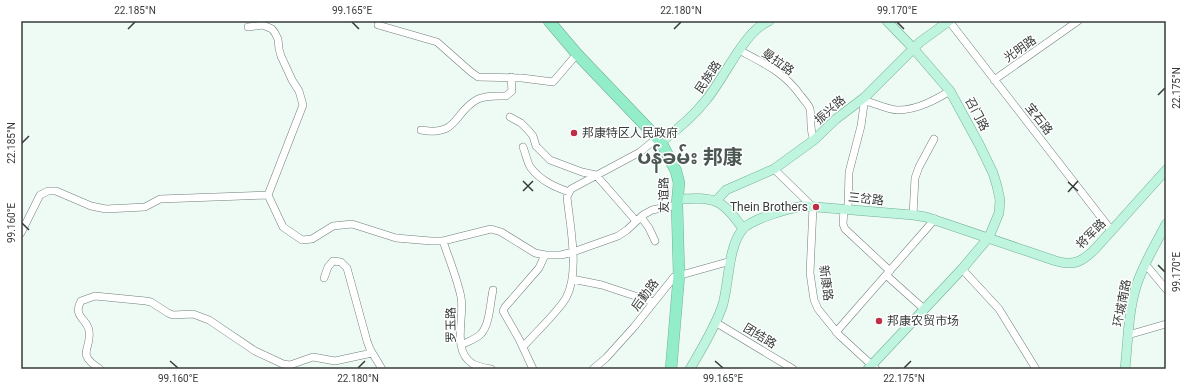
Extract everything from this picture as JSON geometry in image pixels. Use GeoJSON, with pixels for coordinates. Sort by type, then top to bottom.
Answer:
{"type":"FeatureCollection","features":[{"type":"Feature","properties":{"kind":"highway","name":"友谊路"},"geometry":{"type":"LineString","coordinates":[[549,21],[577,54],[659,140],[676,171],[679,183],[679,275],[671,369]]}},
{"type":"Feature","properties":{"kind":"main road","name":"民族路"},"geometry":{"type":"LineString","coordinates":[[659,140],[696,112],[720,82],[750,35],[762,24],[769,21]]}},
{"type":"Feature","properties":{"kind":"main road","name":"召门路"},"geometry":{"type":"LineString","coordinates":[[887,21],[950,90],[980,146],[998,186],[1000,200],[999,213],[989,237]]}},
{"type":"Feature","properties":{"kind":"main road","name":"振兴路"},"geometry":{"type":"LineString","coordinates":[[716,201],[726,190],[774,168],[814,140],[836,119],[865,99],[913,48],[927,36],[949,21]]}},
{"type":"Feature","properties":{"kind":"main road","name":"将军路"},"geometry":{"type":"LineString","coordinates":[[989,237],[1056,261],[1069,264],[1075,263],[1088,255],[1166,170]]}},
{"type":"Feature","properties":{"kind":"main road"},"geometry":{"type":"LineString","coordinates":[[678,202],[702,198],[716,201],[728,210],[743,229],[734,249],[722,305],[715,322],[690,369]]}},
{"type":"Feature","properties":{"kind":"main road","name":"三岔路"},"geometry":{"type":"LineString","coordinates":[[743,229],[766,216],[804,206],[813,206],[913,215],[935,219],[989,237]]}},
{"type":"Feature","properties":{"kind":"main road","name":"环城南路"},"geometry":{"type":"LineString","coordinates":[[1125,369],[1135,288],[1166,224]]}},
{"type":"Feature","properties":{"kind":"main road","name":"新康路"},"geometry":{"type":"LineString","coordinates":[[872,367],[962,269],[989,237]]}},
{"type":"Feature","properties":{"kind":"street","name":"宝石路"},"geometry":{"type":"LineString","coordinates":[[949,21],[1112,230]]}},
{"type":"Feature","properties":{"kind":"street","name":"光明路"},"geometry":{"type":"LineString","coordinates":[[994,80],[1078,21]]}},
{"type":"Feature","properties":{"kind":"street"},"geometry":{"type":"LineString","coordinates":[[248,27],[263,25],[272,29],[275,33],[278,39],[281,56],[299,91],[303,106],[268,195],[283,227],[302,240],[312,239],[333,226],[352,224],[396,238],[443,241],[491,229],[501,232],[535,253],[545,255],[561,255],[618,236],[652,210],[678,202]]}},
{"type":"Feature","properties":{"kind":"street"},"geometry":{"type":"LineString","coordinates":[[378,25],[437,42],[478,77],[553,82],[577,54]]}},
{"type":"Feature","properties":{"kind":"street","name":"曼拉路"},"geometry":{"type":"LineString","coordinates":[[740,50],[769,66],[785,77],[798,92],[810,108],[811,132],[814,140]]}},
{"type":"Feature","properties":{"kind":"street"},"geometry":{"type":"LineString","coordinates":[[421,130],[431,132],[448,129],[470,105],[478,99],[485,96],[509,95],[512,92],[511,78]]}},
{"type":"Feature","properties":{"kind":"street"},"geometry":{"type":"LineString","coordinates":[[924,309],[844,229],[843,224],[846,209],[849,172],[861,126],[865,99],[898,110],[911,108],[934,101],[950,90]]}},
{"type":"Feature","properties":{"kind":"street"},"geometry":{"type":"LineString","coordinates":[[510,117],[521,123],[528,130],[533,136],[536,146],[550,160],[582,172],[596,175],[649,228],[655,241]]}},
{"type":"Feature","properties":{"kind":"street"},"geometry":{"type":"LineString","coordinates":[[913,215],[915,178],[919,167],[934,139]]}},
{"type":"Feature","properties":{"kind":"street"},"geometry":{"type":"LineString","coordinates":[[523,347],[562,304],[567,296],[572,279],[573,252],[567,197],[569,192],[571,189],[640,152],[659,140]]}},
{"type":"Feature","properties":{"kind":"street"},"geometry":{"type":"LineString","coordinates":[[523,147],[530,167],[541,179],[569,192]]}},
{"type":"Feature","properties":{"kind":"street"},"geometry":{"type":"LineString","coordinates":[[774,168],[813,206]]}},
{"type":"Feature","properties":{"kind":"street"},"geometry":{"type":"LineString","coordinates":[[21,233],[40,195],[48,191],[56,191],[91,206],[106,209],[144,207],[160,199],[268,195]]}},
{"type":"Feature","properties":{"kind":"street","name":"新康路"},"geometry":{"type":"LineString","coordinates":[[813,206],[810,273],[818,309],[836,332],[872,367]]}},
{"type":"Feature","properties":{"kind":"street"},"geometry":{"type":"LineString","coordinates":[[836,332],[935,219]]}},
{"type":"Feature","properties":{"kind":"street","name":"罗玉路"},"geometry":{"type":"LineString","coordinates":[[443,241],[461,297],[461,345],[467,359],[478,366],[491,369]]}},
{"type":"Feature","properties":{"kind":"street"},"geometry":{"type":"LineString","coordinates":[[533,369],[523,347],[503,311],[538,268],[545,255]]}},
{"type":"Feature","properties":{"kind":"street"},"geometry":{"type":"LineString","coordinates":[[324,278],[328,267],[333,261],[341,262],[347,268],[367,341],[372,353],[382,369]]}},
{"type":"Feature","properties":{"kind":"street","name":"后勤路"},"geometry":{"type":"LineString","coordinates":[[593,369],[606,358],[634,327],[671,279],[679,275],[731,261]]}},
{"type":"Feature","properties":{"kind":"street"},"geometry":{"type":"LineString","coordinates":[[1146,265],[1166,289]]}},
{"type":"Feature","properties":{"kind":"street"},"geometry":{"type":"LineString","coordinates":[[962,269],[999,308],[1036,369]]}},
{"type":"Feature","properties":{"kind":"street"},"geometry":{"type":"LineString","coordinates":[[572,279],[602,285],[653,302]]}},
{"type":"Feature","properties":{"kind":"street"},"geometry":{"type":"LineString","coordinates":[[461,345],[478,336],[486,326],[493,290]]}},
{"type":"Feature","properties":{"kind":"street"},"geometry":{"type":"LineString","coordinates":[[100,369],[87,358],[86,349],[89,338],[89,330],[80,317],[78,311],[81,301],[95,296],[146,301],[151,302],[168,313],[199,315],[220,326],[255,351],[283,364],[290,365],[313,357],[336,361],[372,353]]}},
{"type":"Feature","properties":{"kind":"street","name":"团结路"},"geometry":{"type":"LineString","coordinates":[[715,322],[792,369]]}},
{"type":"Feature","properties":{"kind":"street"},"geometry":{"type":"LineString","coordinates":[[1128,336],[1166,324]]}},
{"type":"Feature","properties":{"kind":"place","name":"邦康特区人民政府"},"geometry":{"type":"Point","coordinates":[574,133]}},
{"type":"Feature","properties":{"kind":"place","name":"Thein Brothers"},"geometry":{"type":"Point","coordinates":[816,207]}},
{"type":"Feature","properties":{"kind":"place","name":"邦康农贸市场"},"geometry":{"type":"Point","coordinates":[879,321]}},
{"type":"Feature","properties":{"kind":"district","name":"ပန်ခမ်း 邦康"},"geometry":{"type":"Point","coordinates":[690,157]}}]}
